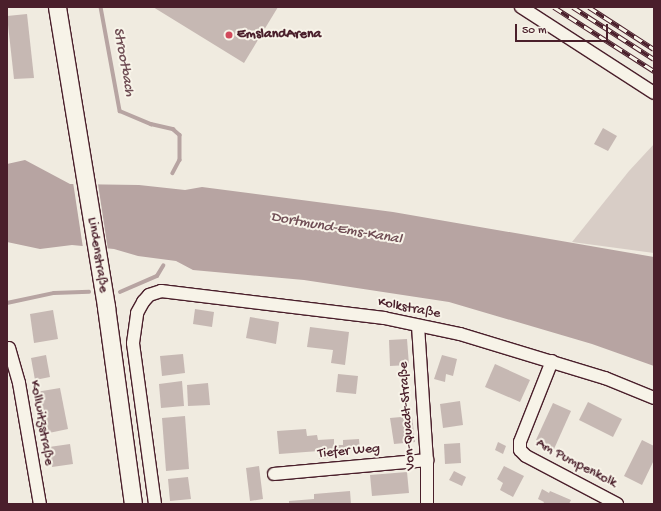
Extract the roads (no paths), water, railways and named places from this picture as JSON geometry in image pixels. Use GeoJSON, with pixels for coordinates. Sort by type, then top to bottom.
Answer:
{"type":"FeatureCollection","features":[{"type":"Feature","properties":{"kind":"main road","name":"Lindenstraße"},"geometry":{"type":"LineString","coordinates":[[57,7],[84,171],[132,503]]}},
{"type":"Feature","properties":{"kind":"street"},"geometry":{"type":"LineString","coordinates":[[520,7],[654,93]]}},
{"type":"Feature","properties":{"kind":"street","name":"Kolkstraße"},"geometry":{"type":"LineString","coordinates":[[155,504],[133,343],[137,313],[149,295],[171,290],[384,318],[484,340],[605,378],[654,398]]}},
{"type":"Feature","properties":{"kind":"street","name":"Von-Quadt-Straße"},"geometry":{"type":"LineString","coordinates":[[418,326],[427,460],[427,504]]}},
{"type":"Feature","properties":{"kind":"street","name":"Kollwitzstraße"},"geometry":{"type":"LineString","coordinates":[[9,348],[19,383],[40,504]]}},
{"type":"Feature","properties":{"kind":"street","name":"Am Pumpenkolk"},"geometry":{"type":"LineString","coordinates":[[552,361],[520,442],[520,450],[526,456],[617,504]]}},
{"type":"Feature","properties":{"kind":"street","name":"Tiefer Weg"},"geometry":{"type":"LineString","coordinates":[[274,474],[427,460]]}},
{"type":"Feature","properties":{"kind":"water","name":"Dortmund-Ems-Kanal"},"geometry":{"type":"Polygon","coordinates":[[[25,160],[70,184],[139,185],[185,190],[202,187],[393,212],[654,257],[654,366],[592,344],[449,302],[304,280],[193,270],[176,261],[138,256],[114,249],[72,245],[40,249],[7,242],[7,164],[25,160]]]}},
{"type":"Feature","properties":{"kind":"waterway","name":"Strootbach"},"geometry":{"type":"LineString","coordinates":[[101,7],[120,111],[151,124],[173,129],[180,135],[180,160],[173,173]]}},
{"type":"Feature","properties":{"kind":"waterway","name":"Strootbach"},"geometry":{"type":"LineString","coordinates":[[120,292],[157,276],[163,266]]}},
{"type":"Feature","properties":{"kind":"waterway","name":"Strootbach"},"geometry":{"type":"LineString","coordinates":[[7,303],[54,293],[89,292]]}},
{"type":"Feature","properties":{"kind":"railway"},"geometry":{"type":"LineString","coordinates":[[554,7],[654,71]]}},
{"type":"Feature","properties":{"kind":"railway"},"geometry":{"type":"LineString","coordinates":[[573,7],[654,59]]}},
{"type":"Feature","properties":{"kind":"railway"},"geometry":{"type":"LineString","coordinates":[[589,7],[654,49]]}},
{"type":"Feature","properties":{"kind":"place","name":"EmslandArena"},"geometry":{"type":"Point","coordinates":[229,35]}}]}
